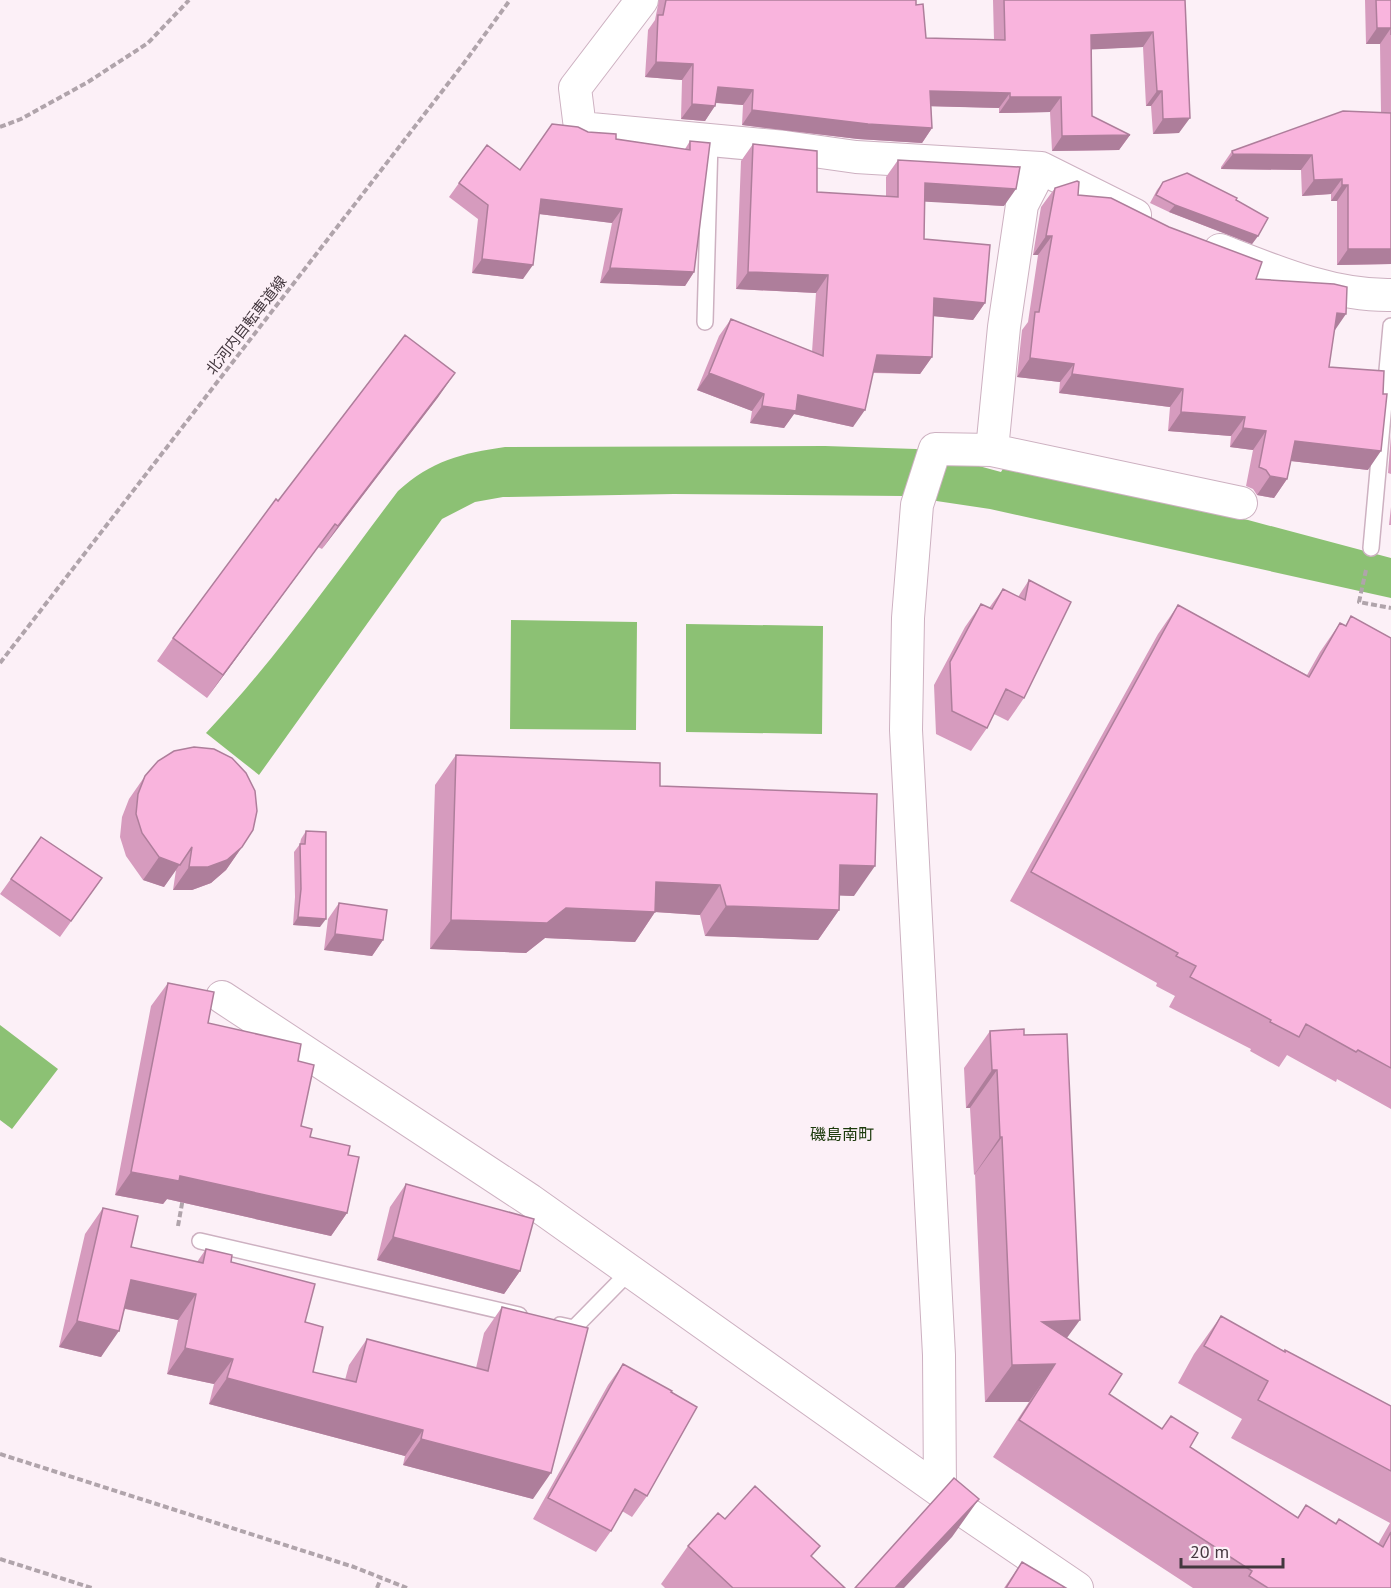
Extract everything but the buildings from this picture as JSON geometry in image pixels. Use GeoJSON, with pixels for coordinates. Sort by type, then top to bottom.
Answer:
{"type":"FeatureCollection","features":[{"type":"Feature","properties":{"kind":"street"},"geometry":{"type":"LineString","coordinates":[[642,0],[575,88],[580,128],[786,147],[856,157],[1041,168],[1162,229]]}},
{"type":"Feature","properties":{"kind":"street"},"geometry":{"type":"LineString","coordinates":[[993,450],[1004,327],[1022,205],[1041,168]]}},
{"type":"Feature","properties":{"kind":"street"},"geometry":{"type":"LineString","coordinates":[[1194,240],[1287,276],[1368,295],[1391,295]]}},
{"type":"Feature","properties":{"kind":"street"},"geometry":{"type":"LineString","coordinates":[[940,1491],[939,1355],[906,730],[908,618],[916,505],[935,450],[993,450],[1241,503]]}},
{"type":"Feature","properties":{"kind":"street"},"geometry":{"type":"LineString","coordinates":[[222,997],[511,1187],[940,1491],[968,1514],[1077,1588]]}},
{"type":"Feature","properties":{"kind":"lane"},"geometry":{"type":"LineString","coordinates":[[705,322],[710,141]]}},
{"type":"Feature","properties":{"kind":"lane"},"geometry":{"type":"LineString","coordinates":[[1371,548],[1388,392],[1391,326]]}},
{"type":"Feature","properties":{"kind":"lane"},"geometry":{"type":"LineString","coordinates":[[200,1240],[574,1328],[630,1271]]}},
{"type":"Feature","properties":{"kind":"path"},"geometry":{"type":"LineString","coordinates":[[0,127],[21,119],[88,82],[148,43],[189,0]]}},
{"type":"Feature","properties":{"kind":"path","name":"北河内自転車道線"},"geometry":{"type":"LineString","coordinates":[[0,663],[464,63],[510,0]]}},
{"type":"Feature","properties":{"kind":"path"},"geometry":{"type":"LineString","coordinates":[[1371,548],[1359,602],[1391,608]]}},
{"type":"Feature","properties":{"kind":"path"},"geometry":{"type":"LineString","coordinates":[[185,1189],[177,1236],[200,1240]]}},
{"type":"Feature","properties":{"kind":"path"},"geometry":{"type":"LineString","coordinates":[[0,1454],[354,1567],[407,1588]]}},
{"type":"Feature","properties":{"kind":"path"},"geometry":{"type":"LineString","coordinates":[[0,1559],[92,1588]]}},
{"type":"Feature","properties":{"kind":"path"},"geometry":{"type":"LineString","coordinates":[[377,1588],[381,1578]]}},
{"type":"Feature","properties":{"kind":"shaded area"},"geometry":{"type":"Polygon","coordinates":[[[825,446],[916,449],[1001,472],[1004,467],[1248,520],[1391,558],[1391,598],[990,509],[903,496],[674,494],[503,497],[475,502],[442,519],[259,775],[206,733],[282,645],[398,491],[435,465],[475,452],[505,447],[825,446]]]}},
{"type":"Feature","properties":{"kind":"shaded area"},"geometry":{"type":"Polygon","coordinates":[[[511,620],[637,622],[636,730],[510,729],[511,620]]]}},
{"type":"Feature","properties":{"kind":"shaded area"},"geometry":{"type":"Polygon","coordinates":[[[686,624],[823,626],[822,734],[686,732],[686,624]]]}},
{"type":"Feature","properties":{"kind":"shaded area"},"geometry":{"type":"Polygon","coordinates":[[[0,1025],[58,1069],[12,1129],[0,1120],[0,1025]]]}},
{"type":"Feature","properties":{"kind":"district","name":"磯島南町"},"geometry":{"type":"Point","coordinates":[842,1134]}}]}
